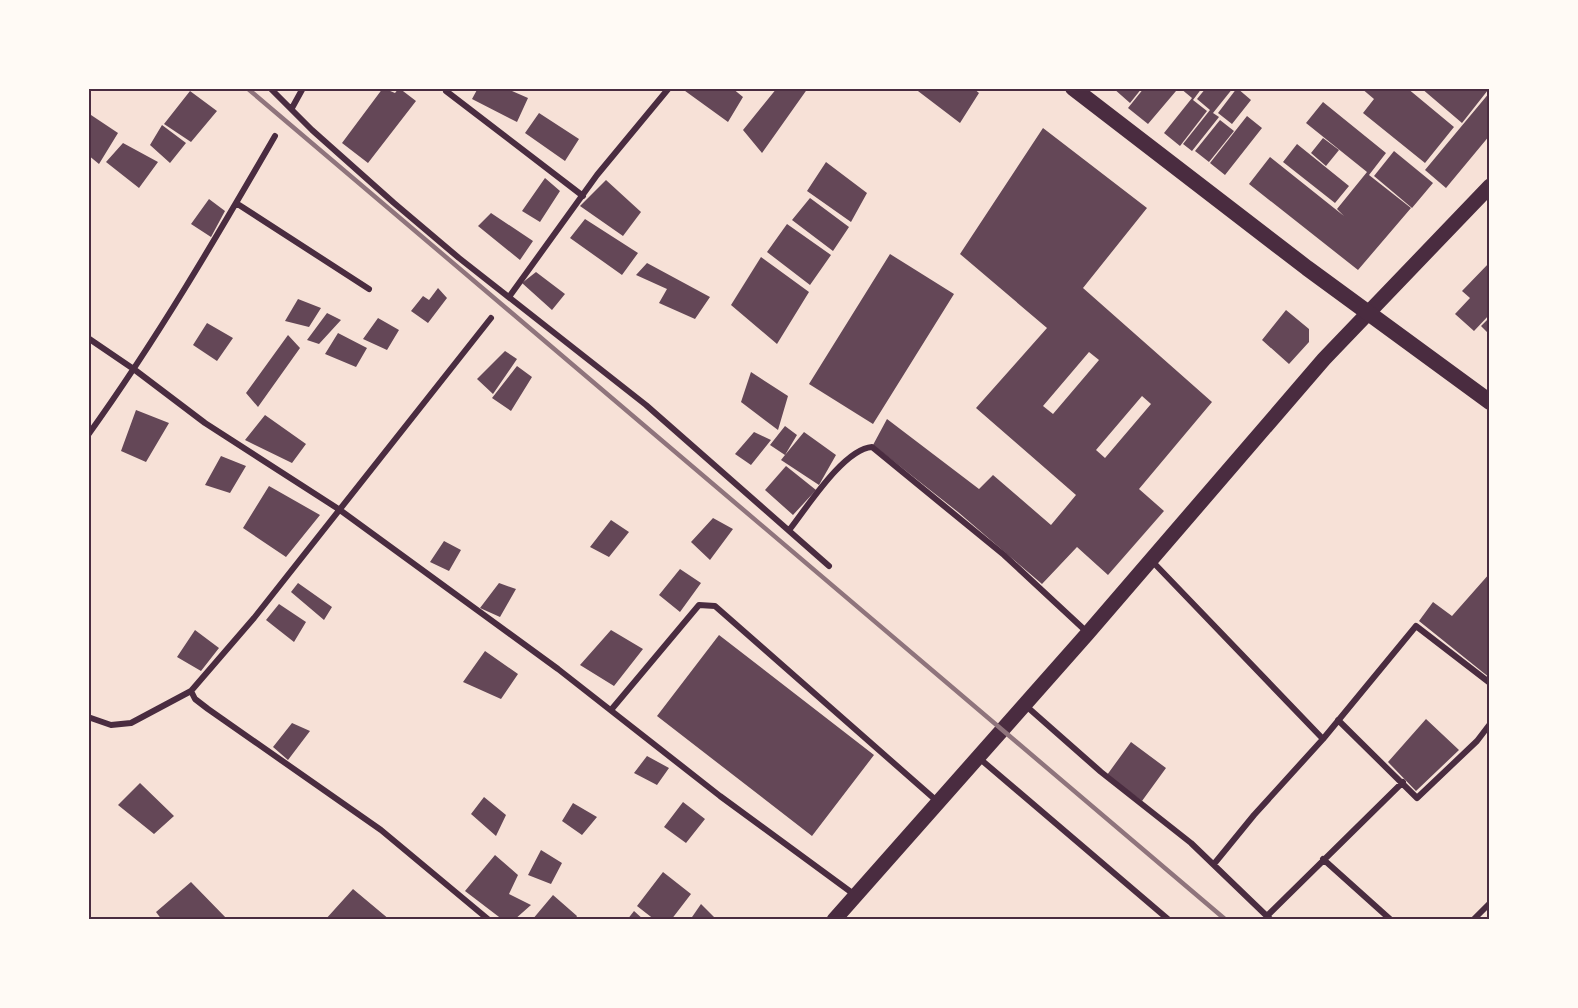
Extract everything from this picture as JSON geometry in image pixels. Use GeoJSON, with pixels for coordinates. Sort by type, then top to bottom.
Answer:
{"type":"FeatureCollection","features":[{"type":"Feature","properties":{"kind":"highway"},"geometry":{"type":"LineString","coordinates":[[1072,88],[1367,312],[1490,402]]}},
{"type":"Feature","properties":{"kind":"main road"},"geometry":{"type":"LineString","coordinates":[[834,920],[1089,633],[1367,312],[1490,186]]}},
{"type":"Feature","properties":{"kind":"street"},"geometry":{"type":"LineString","coordinates":[[270,88],[312,130],[394,203],[646,405],[790,529],[829,566]]}},
{"type":"Feature","properties":{"kind":"street"},"geometry":{"type":"LineString","coordinates":[[292,108],[303,88]]}},
{"type":"Feature","properties":{"kind":"street"},"geometry":{"type":"LineString","coordinates":[[509,297],[583,196],[669,88]]}},
{"type":"Feature","properties":{"kind":"street"},"geometry":{"type":"LineString","coordinates":[[446,91],[583,196]]}},
{"type":"Feature","properties":{"kind":"street"},"geometry":{"type":"LineString","coordinates":[[88,435],[135,370],[196,274],[275,136]]}},
{"type":"Feature","properties":{"kind":"street"},"geometry":{"type":"LineString","coordinates":[[236,203],[369,289]]}},
{"type":"Feature","properties":{"kind":"street"},"geometry":{"type":"LineString","coordinates":[[88,717],[111,725],[131,723],[191,691],[254,618],[491,318]]}},
{"type":"Feature","properties":{"kind":"street"},"geometry":{"type":"LineString","coordinates":[[88,338],[205,423],[340,510],[610,710],[720,796],[856,895]]}},
{"type":"Feature","properties":{"kind":"street"},"geometry":{"type":"LineString","coordinates":[[790,529],[847,459],[861,448],[872,447],[1004,555],[1089,633]]}},
{"type":"Feature","properties":{"kind":"street"},"geometry":{"type":"LineString","coordinates":[[1151,560],[1323,739]]}},
{"type":"Feature","properties":{"kind":"street"},"geometry":{"type":"LineString","coordinates":[[610,710],[699,605],[715,606],[938,802]]}},
{"type":"Feature","properties":{"kind":"street"},"geometry":{"type":"LineString","coordinates":[[1214,864],[1254,815],[1323,739],[1416,626],[1490,683]]}},
{"type":"Feature","properties":{"kind":"street"},"geometry":{"type":"LineString","coordinates":[[191,691],[195,699],[208,709],[381,830],[489,920]]}},
{"type":"Feature","properties":{"kind":"street"},"geometry":{"type":"LineString","coordinates":[[1024,704],[1059,737],[1214,864],[1269,918],[1323,860],[1403,782]]}},
{"type":"Feature","properties":{"kind":"street"},"geometry":{"type":"LineString","coordinates":[[1338,720],[1417,798],[1477,741],[1490,724]]}},
{"type":"Feature","properties":{"kind":"street"},"geometry":{"type":"LineString","coordinates":[[978,758],[1169,920]]}},
{"type":"Feature","properties":{"kind":"street"},"geometry":{"type":"LineString","coordinates":[[1323,860],[1391,920]]}},
{"type":"Feature","properties":{"kind":"street"},"geometry":{"type":"LineString","coordinates":[[1473,920],[1490,903]]}},
{"type":"Feature","properties":{"kind":"building"},"geometry":{"type":"Polygon","coordinates":[[[383,88],[395,93],[399,88],[416,101],[368,163],[342,143],[383,88]]]}},
{"type":"Feature","properties":{"kind":"building"},"geometry":{"type":"Polygon","coordinates":[[[478,88],[505,88],[528,98],[517,122],[472,99],[478,88]]]}},
{"type":"Feature","properties":{"kind":"building"},"geometry":{"type":"Polygon","coordinates":[[[681,88],[732,88],[743,97],[728,122],[681,88]]]}},
{"type":"Feature","properties":{"kind":"building"},"geometry":{"type":"Polygon","coordinates":[[[777,88],[808,88],[762,153],[743,130],[777,88]]]}},
{"type":"Feature","properties":{"kind":"building"},"geometry":{"type":"Polygon","coordinates":[[[914,88],[973,88],[979,93],[960,123],[914,88]]]}},
{"type":"Feature","properties":{"kind":"building"},"geometry":{"type":"Polygon","coordinates":[[[1113,88],[1142,88],[1130,103],[1113,88]]]}},
{"type":"Feature","properties":{"kind":"building"},"geometry":{"type":"Polygon","coordinates":[[[1144,88],[1173,88],[1176,91],[1148,124],[1128,108],[1144,88]]]}},
{"type":"Feature","properties":{"kind":"building"},"geometry":{"type":"Polygon","coordinates":[[[1180,88],[1202,88],[1193,100],[1207,111],[1180,146],[1164,133],[1192,98],[1180,88]]]}},
{"type":"Feature","properties":{"kind":"building"},"geometry":{"type":"Polygon","coordinates":[[[1206,88],[1233,88],[1213,113],[1219,117],[1192,151],[1183,144],[1210,110],[1197,99],[1206,88]]]}},
{"type":"Feature","properties":{"kind":"building"},"geometry":{"type":"Polygon","coordinates":[[[1237,88],[1251,100],[1232,124],[1218,113],[1237,88]]]}},
{"type":"Feature","properties":{"kind":"building"},"geometry":{"type":"Polygon","coordinates":[[[1361,88],[1407,88],[1454,127],[1425,163],[1363,113],[1374,99],[1361,88]]]}},
{"type":"Feature","properties":{"kind":"building"},"geometry":{"type":"Polygon","coordinates":[[[1421,88],[1487,88],[1488,90],[1462,123],[1421,88]]]}},
{"type":"Feature","properties":{"kind":"building"},"geometry":{"type":"Polygon","coordinates":[[[190,91],[217,111],[191,142],[164,124],[190,91]]]}},
{"type":"Feature","properties":{"kind":"building"},"geometry":{"type":"Polygon","coordinates":[[[1490,92],[1490,135],[1446,188],[1425,170],[1490,92]]]}},
{"type":"Feature","properties":{"kind":"building"},"geometry":{"type":"Polygon","coordinates":[[[1323,102],[1386,153],[1369,175],[1411,208],[1358,270],[1249,184],[1270,157],[1344,216],[1337,209],[1367,172],[1306,123],[1323,102]]]}},
{"type":"Feature","properties":{"kind":"building"},"geometry":{"type":"Polygon","coordinates":[[[88,113],[118,133],[99,164],[88,155],[88,113]]]}},
{"type":"Feature","properties":{"kind":"building"},"geometry":{"type":"Polygon","coordinates":[[[539,113],[579,139],[565,161],[525,133],[539,113]]]}},
{"type":"Feature","properties":{"kind":"building"},"geometry":{"type":"Polygon","coordinates":[[[1247,116],[1262,128],[1225,175],[1210,163],[1247,116]]]}},
{"type":"Feature","properties":{"kind":"building"},"geometry":{"type":"Polygon","coordinates":[[[1220,120],[1234,131],[1209,162],[1195,151],[1220,120]]]}},
{"type":"Feature","properties":{"kind":"building"},"geometry":{"type":"Polygon","coordinates":[[[162,125],[186,143],[170,163],[150,145],[162,125]]]}},
{"type":"Feature","properties":{"kind":"building"},"geometry":{"type":"Polygon","coordinates":[[[1043,128],[1147,208],[1083,288],[1212,402],[1139,489],[1164,511],[1108,575],[1077,547],[1042,584],[958,512],[873,445],[887,419],[979,489],[993,475],[1051,525],[1076,495],[976,408],[1047,328],[960,254],[1043,128]],[[1089,352],[1043,406],[1053,414],[1099,360],[1089,352]],[[1142,396],[1096,450],[1105,458],[1151,404],[1142,396]]]}},
{"type":"Feature","properties":{"kind":"building"},"geometry":{"type":"Polygon","coordinates":[[[1323,138],[1339,150],[1326,166],[1311,153],[1323,138]]]}},
{"type":"Feature","properties":{"kind":"building"},"geometry":{"type":"Polygon","coordinates":[[[123,143],[158,162],[139,188],[106,162],[123,143]]]}},
{"type":"Feature","properties":{"kind":"building"},"geometry":{"type":"Polygon","coordinates":[[[1297,144],[1349,186],[1335,203],[1283,162],[1297,144]]]}},
{"type":"Feature","properties":{"kind":"building"},"geometry":{"type":"Polygon","coordinates":[[[1394,151],[1433,183],[1412,208],[1374,176],[1394,151]]]}},
{"type":"Feature","properties":{"kind":"building"},"geometry":{"type":"Polygon","coordinates":[[[826,162],[867,193],[851,222],[807,191],[826,162]]]}},
{"type":"Feature","properties":{"kind":"building"},"geometry":{"type":"Polygon","coordinates":[[[545,178],[560,191],[540,222],[522,211],[545,178]]]}},
{"type":"Feature","properties":{"kind":"building"},"geometry":{"type":"Polygon","coordinates":[[[606,180],[641,212],[623,236],[580,206],[606,180]]]}},
{"type":"Feature","properties":{"kind":"building"},"geometry":{"type":"Polygon","coordinates":[[[810,198],[849,227],[833,251],[792,220],[810,198]]]}},
{"type":"Feature","properties":{"kind":"building"},"geometry":{"type":"Polygon","coordinates":[[[209,199],[225,211],[211,237],[191,224],[209,199]]]}},
{"type":"Feature","properties":{"kind":"building"},"geometry":{"type":"Polygon","coordinates":[[[491,213],[533,241],[520,260],[478,226],[491,213]]]}},
{"type":"Feature","properties":{"kind":"building"},"geometry":{"type":"Polygon","coordinates":[[[585,219],[638,253],[622,275],[570,238],[585,219]]]}},
{"type":"Feature","properties":{"kind":"building"},"geometry":{"type":"Polygon","coordinates":[[[787,224],[831,255],[810,285],[767,252],[787,224]]]}},
{"type":"Feature","properties":{"kind":"building"},"geometry":{"type":"Polygon","coordinates":[[[890,254],[954,294],[873,424],[809,384],[890,254]]]}},
{"type":"Feature","properties":{"kind":"building"},"geometry":{"type":"Polygon","coordinates":[[[761,257],[809,292],[777,344],[731,305],[761,257]]]}},
{"type":"Feature","properties":{"kind":"building"},"geometry":{"type":"Polygon","coordinates":[[[1490,262],[1490,293],[1487,296],[1490,299],[1490,314],[1474,331],[1455,314],[1470,298],[1462,291],[1490,262]]]}},
{"type":"Feature","properties":{"kind":"building"},"geometry":{"type":"Polygon","coordinates":[[[647,263],[710,297],[695,319],[659,303],[667,289],[636,275],[647,263]]]}},
{"type":"Feature","properties":{"kind":"building"},"geometry":{"type":"Polygon","coordinates":[[[536,272],[565,294],[552,310],[522,283],[536,272]]]}},
{"type":"Feature","properties":{"kind":"building"},"geometry":{"type":"Polygon","coordinates":[[[438,288],[447,298],[428,323],[411,311],[423,296],[429,300],[438,288]]]}},
{"type":"Feature","properties":{"kind":"building"},"geometry":{"type":"Polygon","coordinates":[[[298,299],[321,308],[309,327],[285,321],[298,299]]]}},
{"type":"Feature","properties":{"kind":"building"},"geometry":{"type":"Polygon","coordinates":[[[1286,310],[1309,329],[1309,342],[1289,364],[1262,340],[1286,310]]]}},
{"type":"Feature","properties":{"kind":"building"},"geometry":{"type":"Polygon","coordinates":[[[327,313],[341,320],[319,344],[307,340],[327,313]]]}},
{"type":"Feature","properties":{"kind":"building"},"geometry":{"type":"Polygon","coordinates":[[[1490,317],[1490,335],[1481,326],[1490,317]]]}},
{"type":"Feature","properties":{"kind":"building"},"geometry":{"type":"Polygon","coordinates":[[[378,318],[399,330],[387,350],[363,339],[378,318]]]}},
{"type":"Feature","properties":{"kind":"building"},"geometry":{"type":"Polygon","coordinates":[[[207,323],[233,338],[217,361],[193,345],[207,323]]]}},
{"type":"Feature","properties":{"kind":"building"},"geometry":{"type":"Polygon","coordinates":[[[338,333],[367,348],[356,367],[325,354],[338,333]]]}},
{"type":"Feature","properties":{"kind":"building"},"geometry":{"type":"Polygon","coordinates":[[[288,335],[300,348],[258,407],[246,393],[288,335]]]}},
{"type":"Feature","properties":{"kind":"building"},"geometry":{"type":"Polygon","coordinates":[[[505,351],[517,359],[493,394],[477,379],[505,351]]]}},
{"type":"Feature","properties":{"kind":"building"},"geometry":{"type":"Polygon","coordinates":[[[517,366],[532,377],[511,411],[492,398],[517,366]]]}},
{"type":"Feature","properties":{"kind":"building"},"geometry":{"type":"Polygon","coordinates":[[[751,372],[788,396],[778,430],[741,402],[751,372]]]}},
{"type":"Feature","properties":{"kind":"building"},"geometry":{"type":"Polygon","coordinates":[[[136,410],[169,423],[146,462],[121,451],[136,410]]]}},
{"type":"Feature","properties":{"kind":"building"},"geometry":{"type":"Polygon","coordinates":[[[265,415],[306,444],[292,463],[245,440],[265,415]]]}},
{"type":"Feature","properties":{"kind":"building"},"geometry":{"type":"Polygon","coordinates":[[[785,426],[797,435],[785,455],[770,445],[785,426]]]}},
{"type":"Feature","properties":{"kind":"building"},"geometry":{"type":"Polygon","coordinates":[[[754,432],[771,440],[751,465],[735,454],[754,432]]]}},
{"type":"Feature","properties":{"kind":"building"},"geometry":{"type":"Polygon","coordinates":[[[804,432],[836,455],[819,485],[781,460],[804,432]]]}},
{"type":"Feature","properties":{"kind":"building"},"geometry":{"type":"Polygon","coordinates":[[[221,456],[246,466],[230,493],[205,485],[221,456]]]}},
{"type":"Feature","properties":{"kind":"building"},"geometry":{"type":"Polygon","coordinates":[[[786,466],[816,490],[793,515],[765,490],[786,466]]]}},
{"type":"Feature","properties":{"kind":"building"},"geometry":{"type":"Polygon","coordinates":[[[269,486],[320,515],[286,557],[243,528],[269,486]]]}},
{"type":"Feature","properties":{"kind":"building"},"geometry":{"type":"Polygon","coordinates":[[[713,518],[733,529],[710,560],[691,542],[713,518]]]}},
{"type":"Feature","properties":{"kind":"building"},"geometry":{"type":"Polygon","coordinates":[[[611,520],[629,532],[609,557],[590,547],[611,520]]]}},
{"type":"Feature","properties":{"kind":"building"},"geometry":{"type":"Polygon","coordinates":[[[444,541],[461,550],[449,571],[430,562],[444,541]]]}},
{"type":"Feature","properties":{"kind":"building"},"geometry":{"type":"Polygon","coordinates":[[[680,569],[701,583],[680,612],[659,595],[680,569]]]}},
{"type":"Feature","properties":{"kind":"building"},"geometry":{"type":"Polygon","coordinates":[[[1490,573],[1490,678],[1419,621],[1433,602],[1452,616],[1490,573]]]}},
{"type":"Feature","properties":{"kind":"building"},"geometry":{"type":"Polygon","coordinates":[[[298,583],[332,607],[324,620],[291,592],[298,583]]]}},
{"type":"Feature","properties":{"kind":"building"},"geometry":{"type":"Polygon","coordinates":[[[499,583],[516,589],[500,617],[480,608],[499,583]]]}},
{"type":"Feature","properties":{"kind":"building"},"geometry":{"type":"Polygon","coordinates":[[[279,604],[306,622],[294,642],[266,620],[279,604]]]}},
{"type":"Feature","properties":{"kind":"building"},"geometry":{"type":"Polygon","coordinates":[[[195,630],[219,648],[201,671],[177,657],[195,630]]]}},
{"type":"Feature","properties":{"kind":"building"},"geometry":{"type":"Polygon","coordinates":[[[611,630],[643,649],[614,686],[580,665],[611,630]]]}},
{"type":"Feature","properties":{"kind":"building"},"geometry":{"type":"Polygon","coordinates":[[[719,635],[874,755],[812,836],[657,716],[719,635]]]}},
{"type":"Feature","properties":{"kind":"building"},"geometry":{"type":"Polygon","coordinates":[[[485,651],[518,674],[501,699],[463,682],[485,651]]]}},
{"type":"Feature","properties":{"kind":"building"},"geometry":{"type":"Polygon","coordinates":[[[1426,719],[1459,750],[1416,791],[1388,762],[1426,719]]]}},
{"type":"Feature","properties":{"kind":"building"},"geometry":{"type":"Polygon","coordinates":[[[292,723],[310,731],[288,760],[273,747],[292,723]]]}},
{"type":"Feature","properties":{"kind":"building"},"geometry":{"type":"Polygon","coordinates":[[[1131,742],[1166,768],[1142,801],[1107,775],[1131,742]]]}},
{"type":"Feature","properties":{"kind":"building"},"geometry":{"type":"Polygon","coordinates":[[[647,756],[669,768],[657,785],[634,773],[647,756]]]}},
{"type":"Feature","properties":{"kind":"building"},"geometry":{"type":"Polygon","coordinates":[[[140,783],[174,816],[154,834],[118,805],[140,783]]]}},
{"type":"Feature","properties":{"kind":"building"},"geometry":{"type":"Polygon","coordinates":[[[484,797],[506,815],[496,836],[471,814],[484,797]]]}},
{"type":"Feature","properties":{"kind":"building"},"geometry":{"type":"Polygon","coordinates":[[[683,802],[705,819],[686,843],[664,827],[683,802]]]}},
{"type":"Feature","properties":{"kind":"building"},"geometry":{"type":"Polygon","coordinates":[[[573,803],[597,817],[582,835],[562,821],[573,803]]]}},
{"type":"Feature","properties":{"kind":"building"},"geometry":{"type":"Polygon","coordinates":[[[541,850],[562,863],[551,884],[528,875],[541,850]]]}},
{"type":"Feature","properties":{"kind":"building"},"geometry":{"type":"Polygon","coordinates":[[[495,855],[518,875],[509,894],[531,905],[514,920],[503,920],[465,891],[495,855]]]}},
{"type":"Feature","properties":{"kind":"building"},"geometry":{"type":"Polygon","coordinates":[[[663,872],[691,894],[671,920],[655,920],[637,906],[663,872]]]}},
{"type":"Feature","properties":{"kind":"building"},"geometry":{"type":"Polygon","coordinates":[[[191,882],[228,920],[162,920],[156,912],[191,882]]]}},
{"type":"Feature","properties":{"kind":"building"},"geometry":{"type":"Polygon","coordinates":[[[353,889],[390,920],[325,920],[353,889]]]}},
{"type":"Feature","properties":{"kind":"building"},"geometry":{"type":"Polygon","coordinates":[[[553,895],[577,916],[575,920],[532,920],[553,895]]]}},
{"type":"Feature","properties":{"kind":"building"},"geometry":{"type":"Polygon","coordinates":[[[701,904],[717,920],[690,920],[701,904]]]}},
{"type":"Feature","properties":{"kind":"building"},"geometry":{"type":"Polygon","coordinates":[[[634,911],[644,920],[627,920],[634,911]]]}},
{"type":"Feature","properties":{"kind":"railway"},"geometry":{"type":"LineString","coordinates":[[247,88],[1226,920]]}}]}
